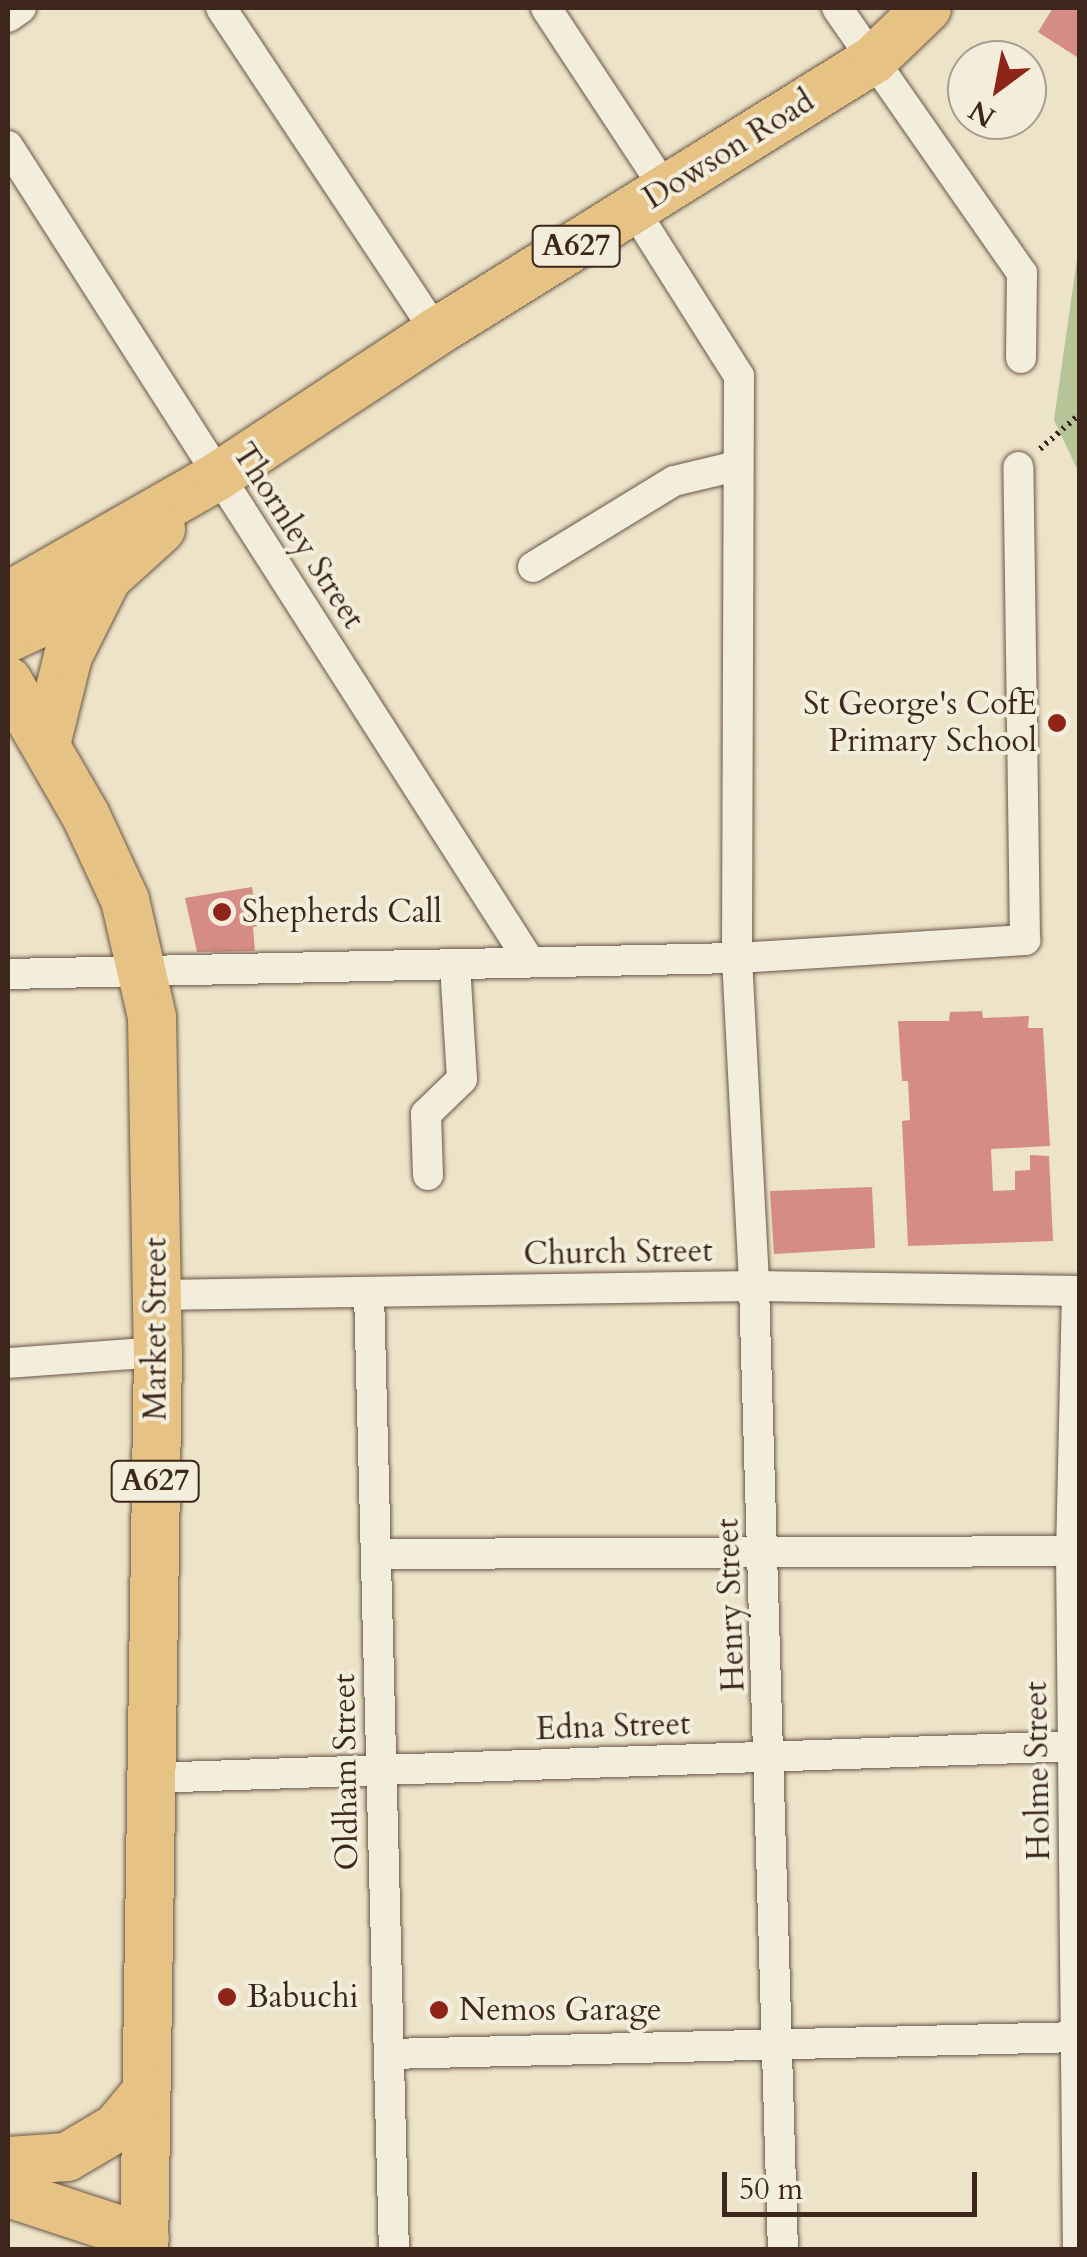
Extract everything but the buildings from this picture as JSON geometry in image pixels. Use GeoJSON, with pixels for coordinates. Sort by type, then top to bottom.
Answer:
{"type":"FeatureCollection","features":[{"type":"Feature","properties":{"kind":"main road","name":"Dowson Road"},"geometry":{"type":"LineString","coordinates":[[8,596],[218,476],[436,332],[873,60],[927,8]]}},
{"type":"Feature","properties":{"kind":"main road","name":"Dowson Road"},"geometry":{"type":"LineString","coordinates":[[46,745],[68,656],[107,578],[218,476]]}},
{"type":"Feature","properties":{"kind":"main road","name":"A627"},"geometry":{"type":"LineString","coordinates":[[8,638],[40,623],[107,578]]}},
{"type":"Feature","properties":{"kind":"main road","name":"Market Street"},"geometry":{"type":"LineString","coordinates":[[8,681],[86,816],[125,900],[152,1017],[158,1352],[144,2244]]}},
{"type":"Feature","properties":{"kind":"main road"},"geometry":{"type":"LineString","coordinates":[[8,2161],[68,2157],[116,2128],[146,2092]]}},
{"type":"Feature","properties":{"kind":"main road","name":"A627"},"geometry":{"type":"LineString","coordinates":[[8,2193],[144,2244]]}},
{"type":"Feature","properties":{"kind":"street"},"geometry":{"type":"LineString","coordinates":[[8,16],[21,8]]}},
{"type":"Feature","properties":{"kind":"street"},"geometry":{"type":"LineString","coordinates":[[221,8],[436,332]]}},
{"type":"Feature","properties":{"kind":"street"},"geometry":{"type":"LineString","coordinates":[[546,8],[650,200]]}},
{"type":"Feature","properties":{"kind":"street"},"geometry":{"type":"LineString","coordinates":[[837,8],[1022,274],[1020,358]]}},
{"type":"Feature","properties":{"kind":"street","name":"Thornley Street"},"geometry":{"type":"LineString","coordinates":[[8,146],[530,962]]}},
{"type":"Feature","properties":{"kind":"street","name":"Henry Street"},"geometry":{"type":"LineString","coordinates":[[650,200],[739,376],[738,958],[764,1552],[784,2250]]}},
{"type":"Feature","properties":{"kind":"street"},"geometry":{"type":"LineString","coordinates":[[533,567],[674,480],[737,466]]}},
{"type":"Feature","properties":{"kind":"street"},"geometry":{"type":"LineString","coordinates":[[8,974],[738,958],[1025,940],[1018,467]]}},
{"type":"Feature","properties":{"kind":"street"},"geometry":{"type":"LineString","coordinates":[[428,1176],[426,1114],[462,1079],[456,964]]}},
{"type":"Feature","properties":{"kind":"street","name":"Church Street"},"geometry":{"type":"LineString","coordinates":[[157,1295],[754,1286],[1078,1291]]}},
{"type":"Feature","properties":{"kind":"street","name":"Holme Street"},"geometry":{"type":"LineString","coordinates":[[1078,1291],[1078,2250]]}},
{"type":"Feature","properties":{"kind":"street","name":"Oldham Street"},"geometry":{"type":"LineString","coordinates":[[369,1292],[394,2250]]}},
{"type":"Feature","properties":{"kind":"street"},"geometry":{"type":"LineString","coordinates":[[8,1362],[158,1352]]}},
{"type":"Feature","properties":{"kind":"street"},"geometry":{"type":"LineString","coordinates":[[376,1554],[1075,1552]]}},
{"type":"Feature","properties":{"kind":"street","name":"Edna Street"},"geometry":{"type":"LineString","coordinates":[[149,1778],[1076,1746]]}},
{"type":"Feature","properties":{"kind":"street"},"geometry":{"type":"LineString","coordinates":[[389,2054],[1078,2038]]}},
{"type":"Feature","properties":{"kind":"path"},"geometry":{"type":"LineString","coordinates":[[1018,467],[1080,414]]}},
{"type":"Feature","properties":{"kind":"green space"},"geometry":{"type":"Polygon","coordinates":[[[1079,245],[1079,473],[1054,420],[1079,245]]]}},
{"type":"Feature","properties":{"kind":"place","name":"St George's CofE Primary School"},"geometry":{"type":"Point","coordinates":[1057,723]}},
{"type":"Feature","properties":{"kind":"place","name":"Shepherds Call"},"geometry":{"type":"Point","coordinates":[222,912]}},
{"type":"Feature","properties":{"kind":"place","name":"Babuchi"},"geometry":{"type":"Point","coordinates":[227,1997]}},
{"type":"Feature","properties":{"kind":"place","name":"Nemos Garage"},"geometry":{"type":"Point","coordinates":[439,2010]}}]}
